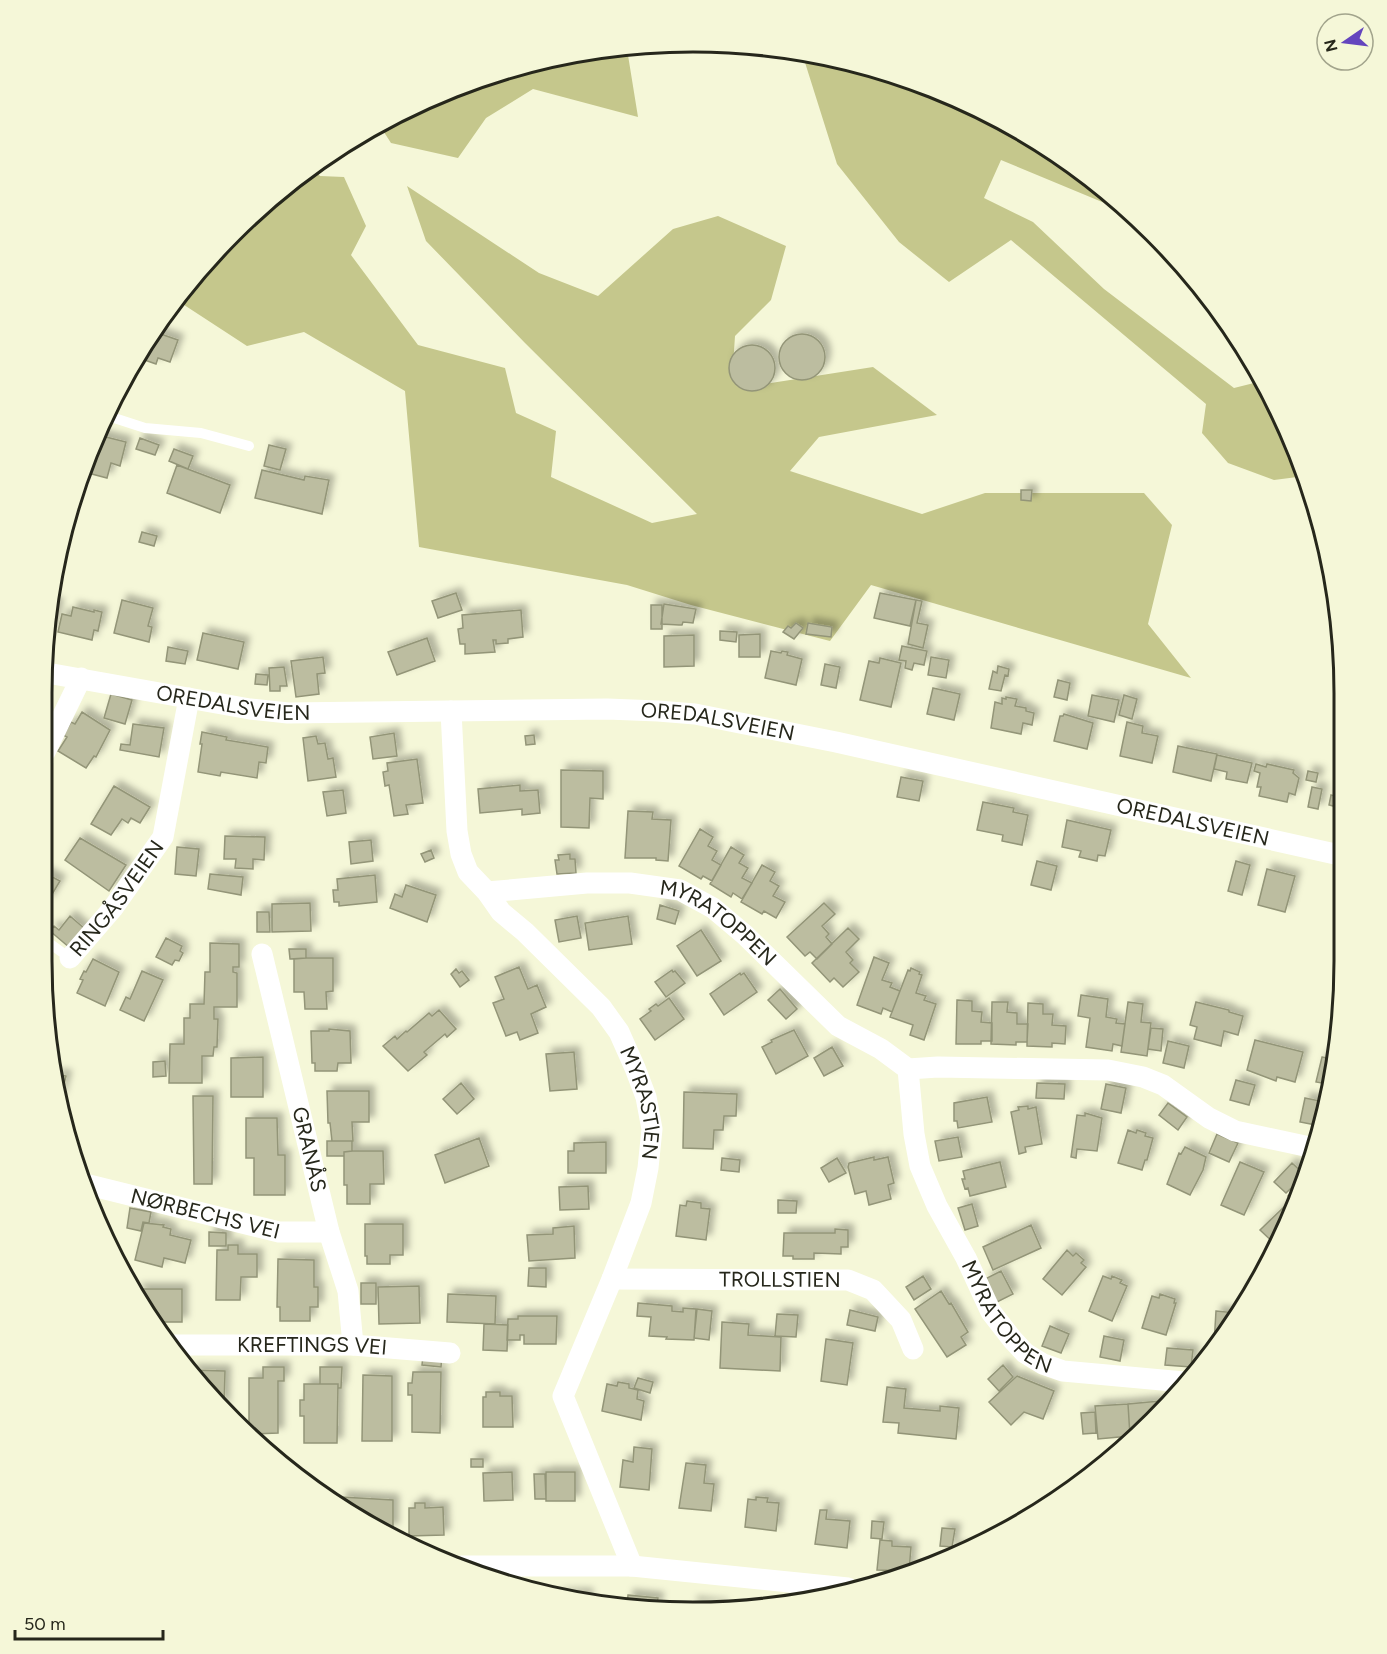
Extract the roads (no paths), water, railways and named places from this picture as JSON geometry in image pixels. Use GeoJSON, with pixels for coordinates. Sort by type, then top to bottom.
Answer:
{"type":"FeatureCollection","features":[{"type":"Feature","properties":{"kind":"street","name":"OREDALSVEIEN"},"geometry":{"type":"LineString","coordinates":[[53,674],[288,713],[607,709],[695,714],[836,742],[1334,854]]}},
{"type":"Feature","properties":{"kind":"street"},"geometry":{"type":"LineString","coordinates":[[52,738],[81,678]]}},
{"type":"Feature","properties":{"kind":"street","name":"RINGÅSVEIEN"},"geometry":{"type":"LineString","coordinates":[[70,958],[113,908],[163,837],[189,698]]}},
{"type":"Feature","properties":{"kind":"street","name":"MYRASTIEN"},"geometry":{"type":"LineString","coordinates":[[451,711],[457,831],[460,854],[468,872],[487,892],[501,912],[525,932],[600,1007],[619,1032],[646,1097],[652,1129],[641,1203],[563,1396],[632,1566]]}},
{"type":"Feature","properties":{"kind":"street","name":"MYRATOPPEN"},"geometry":{"type":"LineString","coordinates":[[487,892],[630,882],[680,891],[713,908],[745,935],[838,1026],[881,1049],[908,1069],[914,1134],[920,1166],[937,1206],[966,1258],[991,1312],[1025,1353],[1043,1364],[1063,1371],[1176,1381]]}},
{"type":"Feature","properties":{"kind":"street","name":"GRANÅS"},"geometry":{"type":"LineString","coordinates":[[262,954],[330,1232],[348,1291],[353,1346]]}},
{"type":"Feature","properties":{"kind":"street"},"geometry":{"type":"LineString","coordinates":[[908,1069],[938,1067],[1108,1070],[1143,1077],[1163,1085],[1209,1118],[1235,1131],[1306,1147]]}},
{"type":"Feature","properties":{"kind":"street","name":"NØRBECHS VEI"},"geometry":{"type":"LineString","coordinates":[[94,1186],[279,1232],[330,1232]]}},
{"type":"Feature","properties":{"kind":"street","name":"TROLLSTIEN"},"geometry":{"type":"LineString","coordinates":[[612,1279],[848,1280],[873,1290],[901,1320],[913,1349]]}},
{"type":"Feature","properties":{"kind":"street","name":"KREFTINGS VEI"},"geometry":{"type":"LineString","coordinates":[[181,1345],[353,1346],[450,1353]]}},
{"type":"Feature","properties":{"kind":"street"},"geometry":{"type":"LineString","coordinates":[[484,1566],[632,1566],[831,1586]]}},
{"type":"Feature","properties":{"kind":"lane"},"geometry":{"type":"LineString","coordinates":[[115,418],[145,428],[201,433],[249,446]]}},
{"type":"Feature","properties":{"kind":"lane","name":"RINGÅSVEIEN"},"geometry":{"type":"LineString","coordinates":[[52,945],[70,958]]}}]}
